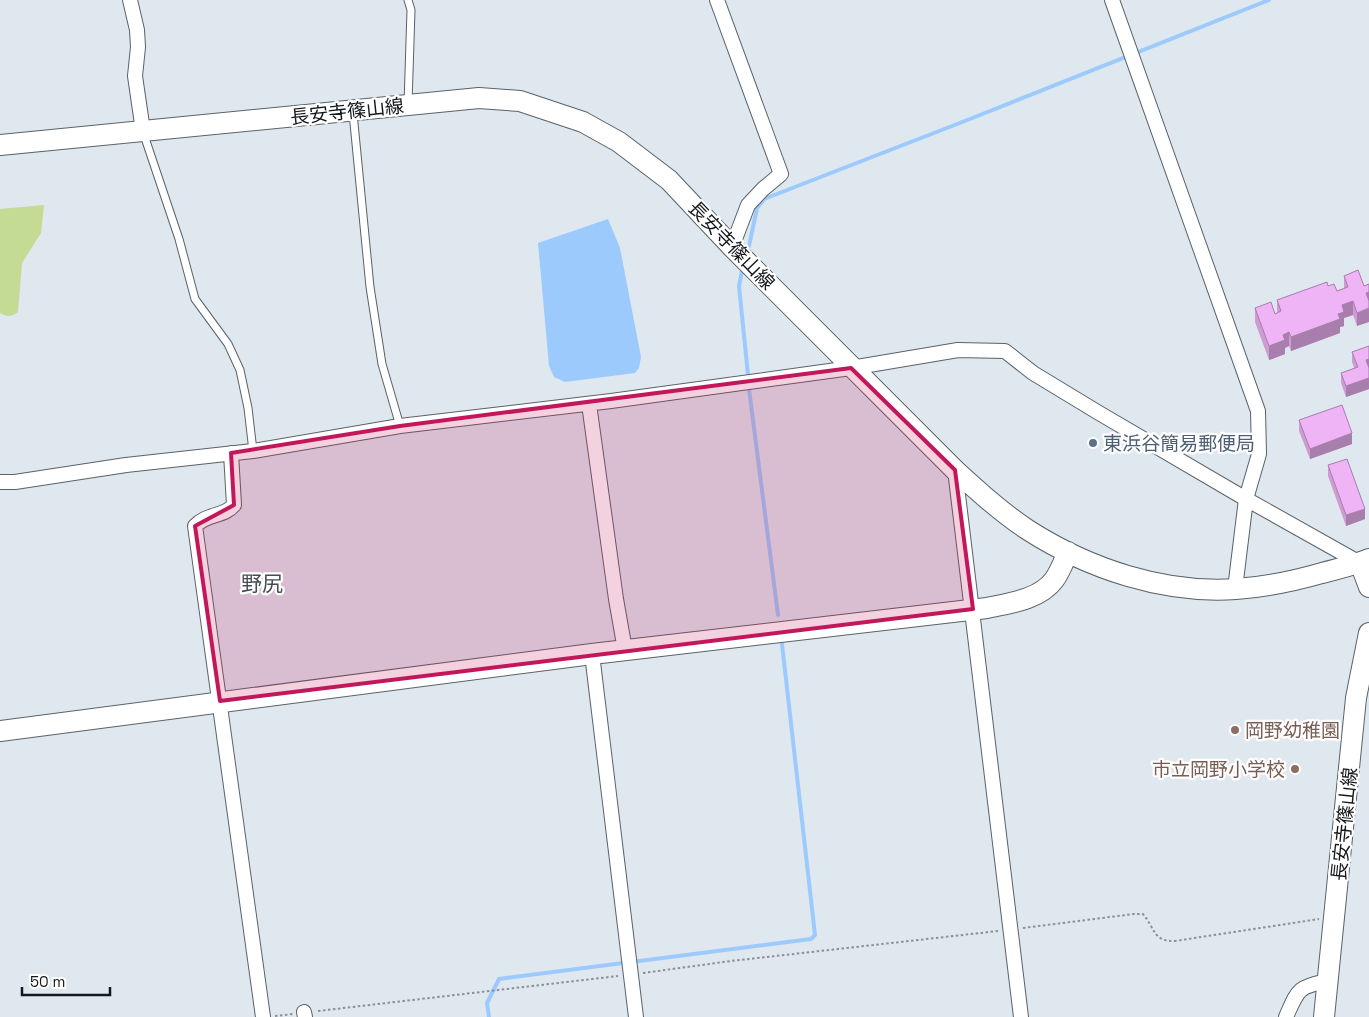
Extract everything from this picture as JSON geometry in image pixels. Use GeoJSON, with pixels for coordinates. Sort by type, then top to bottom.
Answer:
{"type":"FeatureCollection","features":[{"type":"Feature","properties":{"kind":"main road","name":"長安寺篠山線"},"geometry":{"type":"LineString","coordinates":[[0,145],[479,98],[520,101],[584,122],[619,142],[669,180],[851,368],[955,470],[984,496],[1028,530],[1068,552],[1102,568],[1163,585],[1235,589],[1288,582],[1364,561]]}},
{"type":"Feature","properties":{"kind":"main road"},"geometry":{"type":"LineString","coordinates":[[0,731],[592,654],[973,609],[1019,601],[1043,591],[1055,579],[1068,552]]}},
{"type":"Feature","properties":{"kind":"main road"},"geometry":{"type":"LineString","coordinates":[[1364,561],[1369,587]]}},
{"type":"Feature","properties":{"kind":"main road","name":"長安寺篠山線"},"geometry":{"type":"LineString","coordinates":[[1324,1017],[1356,698],[1369,633]]}},
{"type":"Feature","properties":{"kind":"street"},"geometry":{"type":"LineString","coordinates":[[130,0],[137,30],[138,47],[135,76],[142,131]]}},
{"type":"Feature","properties":{"kind":"street"},"geometry":{"type":"LineString","coordinates":[[717,0],[781,174],[748,205],[732,247]]}},
{"type":"Feature","properties":{"kind":"street"},"geometry":{"type":"LineString","coordinates":[[1112,0],[1258,411],[1259,454],[1246,500],[1235,589]]}},
{"type":"Feature","properties":{"kind":"street"},"geometry":{"type":"LineString","coordinates":[[0,482],[15,482],[126,465],[253,451],[400,426],[589,404],[851,368],[958,350],[1004,352],[1033,373],[1246,500],[1364,561]]}},
{"type":"Feature","properties":{"kind":"street"},"geometry":{"type":"LineString","coordinates":[[589,404],[616,599],[625,650]]}},
{"type":"Feature","properties":{"kind":"street"},"geometry":{"type":"LineString","coordinates":[[231,454],[234,505],[229,511],[200,520],[195,526],[263,1017]]}},
{"type":"Feature","properties":{"kind":"street"},"geometry":{"type":"LineString","coordinates":[[955,470],[1021,1017]]}},
{"type":"Feature","properties":{"kind":"street"},"geometry":{"type":"LineString","coordinates":[[592,654],[636,1017]]}},
{"type":"Feature","properties":{"kind":"street"},"geometry":{"type":"LineString","coordinates":[[1286,1017],[1296,993],[1308,985],[1327,981]]}},
{"type":"Feature","properties":{"kind":"lane"},"geometry":{"type":"LineString","coordinates":[[408,0],[411,10],[408,105]]}},
{"type":"Feature","properties":{"kind":"lane"},"geometry":{"type":"LineString","coordinates":[[353,111],[370,286],[382,364],[400,426]]}},
{"type":"Feature","properties":{"kind":"lane"},"geometry":{"type":"LineString","coordinates":[[142,131],[179,239],[195,299],[228,344],[240,370],[248,408],[253,451]]}},
{"type":"Feature","properties":{"kind":"path"},"geometry":{"type":"LineString","coordinates":[[263,1017],[305,1015],[732,961],[1134,914],[1143,914],[1158,938],[1166,942],[1335,916]]}},
{"type":"Feature","properties":{"kind":"highlighted area"},"geometry":{"type":"Polygon","coordinates":[[[851,368],[955,470],[973,609],[220,701],[195,526],[234,505],[231,453],[400,426],[851,368]]]}},
{"type":"Feature","properties":{"kind":"green space"},"geometry":{"type":"Polygon","coordinates":[[[44,205],[41,233],[22,263],[18,312],[11,316],[5,315],[0,313],[0,209],[44,205]]]}},
{"type":"Feature","properties":{"kind":"water"},"geometry":{"type":"Polygon","coordinates":[[[608,219],[620,248],[641,357],[639,368],[635,373],[565,382],[554,377],[549,366],[538,243],[608,219]]]}},
{"type":"Feature","properties":{"kind":"building"},"geometry":{"type":"Polygon","coordinates":[[[1358,270],[1364,286],[1369,284],[1369,292],[1366,293],[1369,308],[1357,313],[1353,301],[1342,305],[1344,312],[1338,314],[1340,319],[1291,337],[1289,332],[1283,335],[1285,340],[1269,346],[1255,308],[1271,302],[1275,314],[1281,311],[1277,300],[1327,282],[1328,286],[1334,284],[1337,291],[1348,287],[1344,276],[1358,270]]]}},
{"type":"Feature","properties":{"kind":"building"},"geometry":{"type":"Polygon","coordinates":[[[1369,346],[1369,359],[1366,360],[1369,368],[1369,378],[1346,386],[1341,373],[1358,367],[1352,352],[1369,346]]]}},
{"type":"Feature","properties":{"kind":"building"},"geometry":{"type":"Polygon","coordinates":[[[1342,405],[1352,433],[1310,449],[1299,420],[1342,405]]]}},
{"type":"Feature","properties":{"kind":"building"},"geometry":{"type":"Polygon","coordinates":[[[1347,459],[1365,509],[1346,515],[1328,465],[1347,459]]]}},
{"type":"Feature","properties":{"kind":"waterway"},"geometry":{"type":"LineString","coordinates":[[749,246],[757,208],[764,199],[1269,0]]}},
{"type":"Feature","properties":{"kind":"waterway"},"geometry":{"type":"LineString","coordinates":[[742,271],[739,286],[748,375]]}},
{"type":"Feature","properties":{"kind":"waterway"},"geometry":{"type":"LineString","coordinates":[[749,389],[778,615]]}},
{"type":"Feature","properties":{"kind":"waterway"},"geometry":{"type":"LineString","coordinates":[[489,1017],[487,1003],[499,979],[811,939],[815,935],[782,644]]}},
{"type":"Feature","properties":{"kind":"place","name":"東浜谷簡易郵便局"},"geometry":{"type":"Point","coordinates":[1093,443]}},
{"type":"Feature","properties":{"kind":"place","name":"岡野幼稚園"},"geometry":{"type":"Point","coordinates":[1235,730]}},
{"type":"Feature","properties":{"kind":"place","name":"市立岡野小学校"},"geometry":{"type":"Point","coordinates":[1295,769]}},
{"type":"Feature","properties":{"kind":"district","name":"野尻"},"geometry":{"type":"Point","coordinates":[262,584]}}]}
